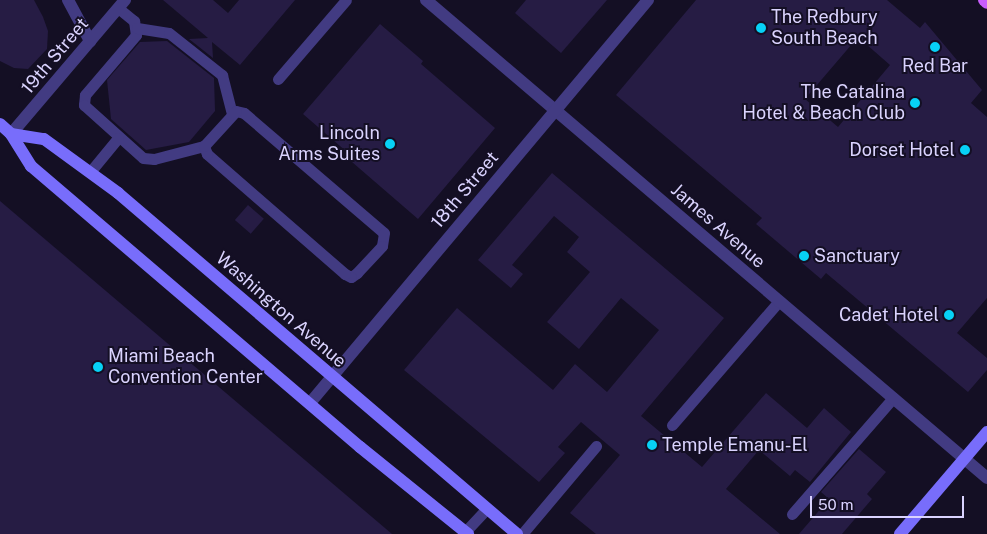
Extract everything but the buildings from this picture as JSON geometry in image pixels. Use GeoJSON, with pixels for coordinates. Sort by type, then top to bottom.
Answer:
{"type":"FeatureCollection","features":[{"type":"Feature","properties":{"kind":"main road"},"geometry":{"type":"LineString","coordinates":[[984,0],[987,3]]}},
{"type":"Feature","properties":{"kind":"main road"},"geometry":{"type":"LineString","coordinates":[[0,124],[11,134],[31,166],[466,533]]}},
{"type":"Feature","properties":{"kind":"main road","name":"Washington Avenue"},"geometry":{"type":"LineString","coordinates":[[11,134],[44,139],[118,193],[517,534]]}},
{"type":"Feature","properties":{"kind":"main road"},"geometry":{"type":"LineString","coordinates":[[900,534],[987,432]]}},
{"type":"Feature","properties":{"kind":"street"},"geometry":{"type":"LineString","coordinates":[[68,0],[90,41]]}},
{"type":"Feature","properties":{"kind":"street","name":"James Avenue"},"geometry":{"type":"LineString","coordinates":[[426,0],[987,478]]}},
{"type":"Feature","properties":{"kind":"street","name":"18th Street"},"geometry":{"type":"LineString","coordinates":[[310,403],[648,0]]}},
{"type":"Feature","properties":{"kind":"street","name":"19th Street"},"geometry":{"type":"LineString","coordinates":[[11,134],[122,4]]}},
{"type":"Feature","properties":{"kind":"lane"},"geometry":{"type":"LineString","coordinates":[[278,80],[346,0]]}},
{"type":"Feature","properties":{"kind":"lane"},"geometry":{"type":"LineString","coordinates":[[122,4],[137,28],[136,35],[85,95],[84,105],[118,138],[135,153],[154,159],[204,146],[232,114],[244,113],[384,233],[382,246],[357,274],[351,277],[345,274],[207,154],[204,146]]}},
{"type":"Feature","properties":{"kind":"lane"},"geometry":{"type":"LineString","coordinates":[[137,28],[169,33],[222,76],[232,114]]}},
{"type":"Feature","properties":{"kind":"lane"},"geometry":{"type":"LineString","coordinates":[[90,172],[118,138]]}},
{"type":"Feature","properties":{"kind":"lane"},"geometry":{"type":"LineString","coordinates":[[672,425],[779,301]]}},
{"type":"Feature","properties":{"kind":"lane"},"geometry":{"type":"LineString","coordinates":[[792,514],[893,398]]}},
{"type":"Feature","properties":{"kind":"lane"},"geometry":{"type":"LineString","coordinates":[[522,534],[596,446]]}},
{"type":"Feature","properties":{"kind":"lane"},"geometry":{"type":"LineString","coordinates":[[466,533],[487,508]]}},
{"type":"Feature","properties":{"kind":"place","name":"The Redbury South Beach"},"geometry":{"type":"Point","coordinates":[761,28]}},
{"type":"Feature","properties":{"kind":"place","name":"Red Bar"},"geometry":{"type":"Point","coordinates":[935,47]}},
{"type":"Feature","properties":{"kind":"place","name":"The Catalina Hotel & Beach Club"},"geometry":{"type":"Point","coordinates":[915,103]}},
{"type":"Feature","properties":{"kind":"place","name":"Lincoln Arms Suites"},"geometry":{"type":"Point","coordinates":[390,144]}},
{"type":"Feature","properties":{"kind":"place","name":"Dorset Hotel"},"geometry":{"type":"Point","coordinates":[965,150]}},
{"type":"Feature","properties":{"kind":"place","name":"Sanctuary"},"geometry":{"type":"Point","coordinates":[804,256]}},
{"type":"Feature","properties":{"kind":"place","name":"Cadet Hotel"},"geometry":{"type":"Point","coordinates":[949,315]}},
{"type":"Feature","properties":{"kind":"place","name":"Miami Beach Convention Center"},"geometry":{"type":"Point","coordinates":[98,367]}},
{"type":"Feature","properties":{"kind":"place","name":"Temple Emanu-El"},"geometry":{"type":"Point","coordinates":[652,445]}}]}
